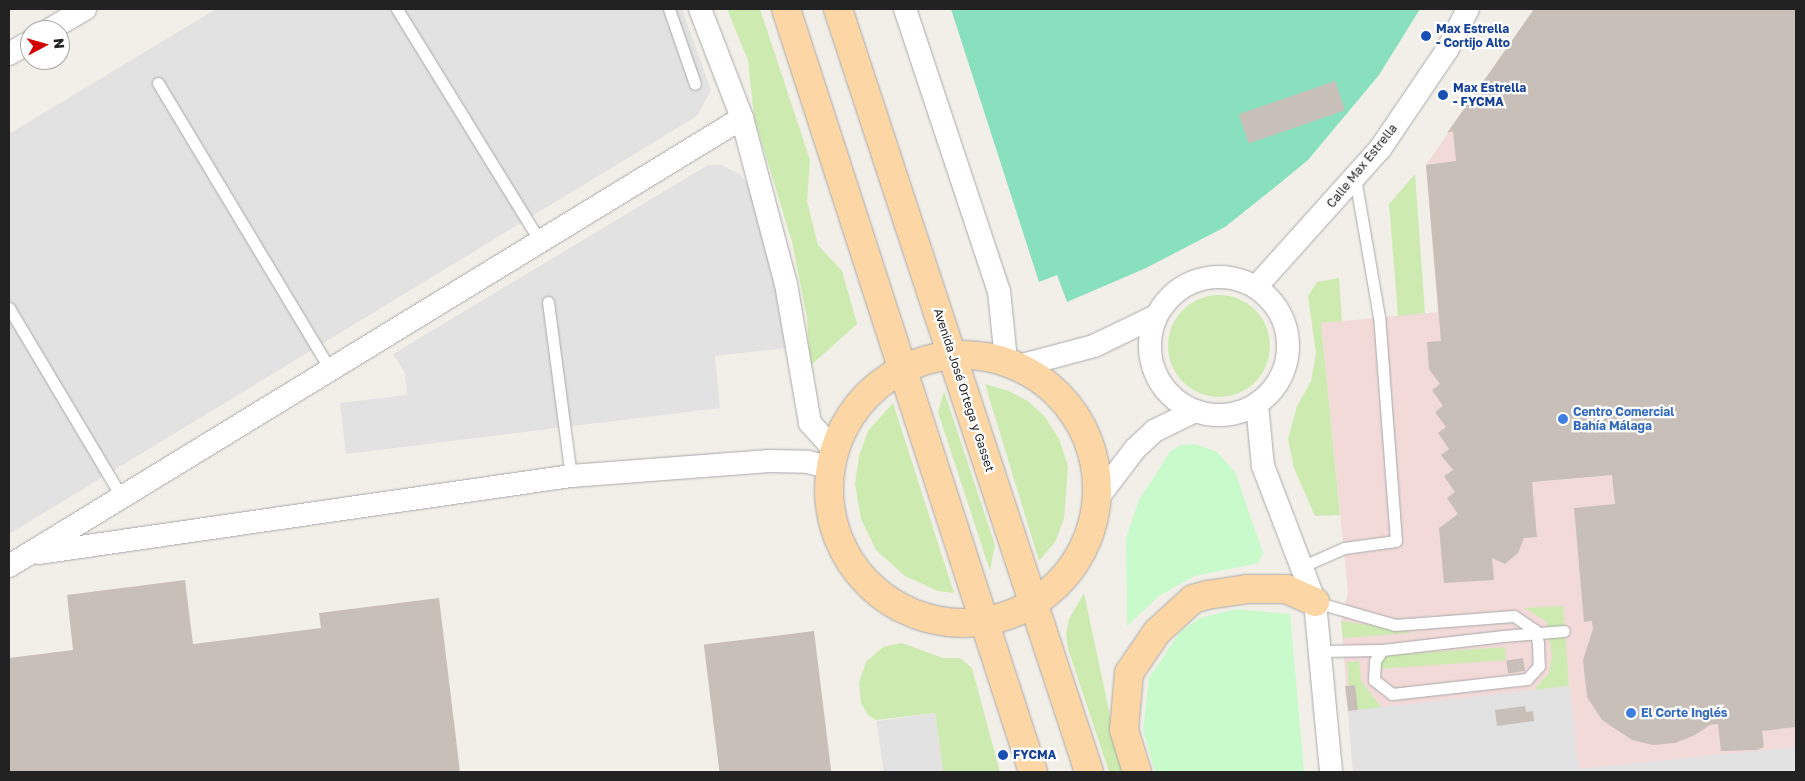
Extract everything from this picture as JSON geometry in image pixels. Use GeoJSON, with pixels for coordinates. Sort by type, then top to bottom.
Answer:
{"type":"FeatureCollection","features":[{"type":"Feature","properties":{"kind":"main road"},"geometry":{"type":"LineString","coordinates":[[786,9],[1033,772]]}},
{"type":"Feature","properties":{"kind":"main road","name":"Avenida José Ortega y Gasset"},"geometry":{"type":"LineString","coordinates":[[838,9],[1089,772]]}},
{"type":"Feature","properties":{"kind":"main road"},"geometry":{"type":"LineString","coordinates":[[953,355],[1012,363],[1044,381],[1074,413],[1093,454],[1097,499],[1090,536],[1076,562],[1056,586],[1034,604],[1010,616],[984,622],[954,624],[931,620],[899,607],[869,584],[845,553],[831,514],[832,459],[852,414],[870,392],[902,369],[953,355]]}},
{"type":"Feature","properties":{"kind":"main road"},"geometry":{"type":"LineString","coordinates":[[1136,772],[1124,730],[1129,673],[1157,632],[1193,599],[1207,595],[1247,589],[1286,589],[1315,602]]}},
{"type":"Feature","properties":{"kind":"street"},"geometry":{"type":"LineString","coordinates":[[66,20],[85,9]]}},
{"type":"Feature","properties":{"kind":"street"},"geometry":{"type":"LineString","coordinates":[[29,554],[571,476],[769,460],[808,462],[832,459],[810,423],[786,284],[742,118],[700,9]]}},
{"type":"Feature","properties":{"kind":"street"},"geometry":{"type":"LineString","coordinates":[[905,9],[999,291],[1012,363],[1094,346],[1156,316]]}},
{"type":"Feature","properties":{"kind":"street","name":"Calle Max Estrella"},"geometry":{"type":"LineString","coordinates":[[1256,288],[1380,149],[1447,50],[1468,9]]}},
{"type":"Feature","properties":{"kind":"street"},"geometry":{"type":"LineString","coordinates":[[9,54],[20,48]]}},
{"type":"Feature","properties":{"kind":"street"},"geometry":{"type":"LineString","coordinates":[[9,566],[742,118]]}},
{"type":"Feature","properties":{"kind":"street"},"geometry":{"type":"LineString","coordinates":[[1230,277],[1256,288],[1277,307],[1286,327],[1288,349],[1284,371],[1273,390],[1257,404],[1227,415],[1195,411],[1176,402],[1162,385],[1151,363],[1149,340],[1156,316],[1165,301],[1194,280],[1230,277]]}},
{"type":"Feature","properties":{"kind":"street"},"geometry":{"type":"LineString","coordinates":[[1257,404],[1263,466],[1315,602],[1331,772]]}},
{"type":"Feature","properties":{"kind":"street"},"geometry":{"type":"LineString","coordinates":[[1097,499],[1135,449],[1154,431],[1195,411]]}},
{"type":"Feature","properties":{"kind":"lane"},"geometry":{"type":"LineString","coordinates":[[398,9],[540,241]]}},
{"type":"Feature","properties":{"kind":"lane"},"geometry":{"type":"LineString","coordinates":[[669,9],[696,84]]}},
{"type":"Feature","properties":{"kind":"lane"},"geometry":{"type":"LineString","coordinates":[[158,83],[330,369]]}},
{"type":"Feature","properties":{"kind":"lane"},"geometry":{"type":"LineString","coordinates":[[1301,567],[1344,548],[1396,542],[1379,317],[1356,178]]}},
{"type":"Feature","properties":{"kind":"lane"},"geometry":{"type":"LineString","coordinates":[[548,302],[571,476]]}},
{"type":"Feature","properties":{"kind":"lane"},"geometry":{"type":"LineString","coordinates":[[9,308],[121,496]]}},
{"type":"Feature","properties":{"kind":"lane"},"geometry":{"type":"LineString","coordinates":[[1315,602],[1395,625],[1514,616],[1535,630],[1539,666],[1527,679],[1392,694],[1374,680],[1375,661],[1382,650]]}},
{"type":"Feature","properties":{"kind":"lane"},"geometry":{"type":"LineString","coordinates":[[1319,651],[1382,650],[1564,631]]}},
{"type":"Feature","properties":{"kind":"shaded area"},"geometry":{"type":"Polygon","coordinates":[[[216,9],[682,9],[711,90],[697,116],[9,534],[9,134],[216,9]]]}},
{"type":"Feature","properties":{"kind":"shaded area","name":"Centro Comercial Bahía Málaga"},"geometry":{"type":"Polygon","coordinates":[[[1534,9],[1796,9],[1796,772],[1353,772],[1341,621],[1348,593],[1321,323],[1438,312],[1426,165],[1534,9]]]}},
{"type":"Feature","properties":{"kind":"shaded area"},"geometry":{"type":"Polygon","coordinates":[[[708,165],[721,165],[740,174],[750,187],[771,266],[785,348],[715,356],[720,408],[346,454],[340,403],[407,395],[405,373],[393,354],[708,165]]]}},
{"type":"Feature","properties":{"kind":"shaded area"},"geometry":{"type":"Polygon","coordinates":[[[1569,686],[1579,769],[1796,747],[1796,772],[1353,772],[1348,711],[1569,686]]]}},
{"type":"Feature","properties":{"kind":"shaded area"},"geometry":{"type":"Polygon","coordinates":[[[935,713],[943,772],[884,772],[877,721],[935,713]]]}},
{"type":"Feature","properties":{"kind":"green space"},"geometry":{"type":"Polygon","coordinates":[[[727,9],[760,9],[810,160],[807,201],[818,245],[842,271],[857,324],[810,366],[807,318],[792,242],[754,117],[748,60],[727,9]]]}},
{"type":"Feature","properties":{"kind":"green space"},"geometry":{"type":"Polygon","coordinates":[[[951,9],[1420,9],[1379,75],[1308,160],[1225,227],[1146,268],[1067,302],[1057,275],[1039,282],[951,9]]]}},
{"type":"Feature","properties":{"kind":"green space"},"geometry":{"type":"Polygon","coordinates":[[[1415,174],[1425,313],[1398,316],[1389,204],[1415,174]]]}},
{"type":"Feature","properties":{"kind":"green space"},"geometry":{"type":"Polygon","coordinates":[[[1339,278],[1342,321],[1321,323],[1340,515],[1315,516],[1294,468],[1288,439],[1297,406],[1311,381],[1316,353],[1308,296],[1317,282],[1339,278]]]}},
{"type":"Feature","properties":{"kind":"green space"},"geometry":{"type":"Polygon","coordinates":[[[1219,295],[1238,299],[1255,310],[1266,327],[1270,346],[1266,365],[1255,382],[1238,393],[1219,397],[1200,393],[1183,382],[1172,365],[1168,346],[1172,327],[1183,310],[1200,299],[1219,295]]]}},
{"type":"Feature","properties":{"kind":"green space"},"geometry":{"type":"Polygon","coordinates":[[[985,384],[1009,391],[1029,402],[1045,417],[1059,439],[1068,466],[1064,519],[1055,542],[1039,561],[985,384]]]}},
{"type":"Feature","properties":{"kind":"green space"},"geometry":{"type":"Polygon","coordinates":[[[944,391],[995,545],[990,571],[938,412],[944,391]]]}},
{"type":"Feature","properties":{"kind":"green space"},"geometry":{"type":"Polygon","coordinates":[[[893,403],[954,593],[938,591],[905,576],[876,550],[861,519],[855,484],[859,456],[868,431],[893,403]]]}},
{"type":"Feature","properties":{"kind":"green space"},"geometry":{"type":"Polygon","coordinates":[[[1195,444],[1217,452],[1235,472],[1263,553],[1258,563],[1194,576],[1159,596],[1127,626],[1126,538],[1139,500],[1170,452],[1180,445],[1195,444]]]}},
{"type":"Feature","properties":{"kind":"green space"},"geometry":{"type":"Polygon","coordinates":[[[1084,593],[1122,772],[1109,772],[1068,649],[1066,634],[1069,619],[1084,593]]]}},
{"type":"Feature","properties":{"kind":"green space"},"geometry":{"type":"Polygon","coordinates":[[[1563,606],[1569,686],[1534,690],[1549,673],[1552,656],[1547,622],[1525,608],[1563,606]]]}},
{"type":"Feature","properties":{"kind":"green space"},"geometry":{"type":"Polygon","coordinates":[[[1236,609],[1290,614],[1304,772],[1155,772],[1143,730],[1149,678],[1180,632],[1200,618],[1236,609]]]}},
{"type":"Feature","properties":{"kind":"green space"},"geometry":{"type":"Polygon","coordinates":[[[1341,621],[1409,631],[1410,633],[1343,638],[1341,621]]]}},
{"type":"Feature","properties":{"kind":"green space"},"geometry":{"type":"Polygon","coordinates":[[[902,643],[943,658],[960,658],[972,668],[1000,772],[943,772],[935,713],[876,720],[868,715],[861,703],[859,683],[866,662],[883,647],[902,643]]]}},
{"type":"Feature","properties":{"kind":"green space"},"geometry":{"type":"Polygon","coordinates":[[[1505,647],[1506,660],[1381,669],[1380,656],[1505,647]]]}},
{"type":"Feature","properties":{"kind":"green space"},"geometry":{"type":"Polygon","coordinates":[[[1359,661],[1361,681],[1382,708],[1358,710],[1355,685],[1349,686],[1347,662],[1359,661]]]}},
{"type":"Feature","properties":{"kind":"building","name":"Centro Comercial Bahía Málaga"},"geometry":{"type":"Polygon","coordinates":[[[1534,9],[1796,9],[1796,727],[1762,731],[1764,747],[1757,750],[1721,751],[1718,724],[1710,725],[1695,735],[1675,743],[1653,745],[1632,740],[1602,720],[1587,697],[1583,660],[1593,629],[1592,621],[1584,622],[1574,508],[1615,504],[1612,475],[1532,482],[1537,537],[1524,538],[1518,553],[1505,564],[1492,558],[1494,580],[1444,583],[1439,528],[1458,514],[1447,498],[1455,492],[1444,476],[1453,470],[1441,455],[1449,449],[1438,433],[1446,427],[1435,412],[1443,406],[1432,390],[1440,384],[1429,369],[1427,342],[1441,341],[1426,165],[1456,161],[1453,131],[1447,133],[1534,9]]]}},
{"type":"Feature","properties":{"kind":"building"},"geometry":{"type":"Polygon","coordinates":[[[1335,81],[1345,110],[1249,144],[1239,114],[1335,81]]]}},
{"type":"Feature","properties":{"kind":"building"},"geometry":{"type":"Polygon","coordinates":[[[185,580],[193,644],[321,628],[319,613],[439,598],[460,772],[9,772],[9,658],[73,650],[67,595],[185,580]]]}},
{"type":"Feature","properties":{"kind":"building"},"geometry":{"type":"Polygon","coordinates":[[[814,631],[831,772],[719,772],[704,645],[814,631]]]}},
{"type":"Feature","properties":{"kind":"building"},"geometry":{"type":"Polygon","coordinates":[[[1523,658],[1525,671],[1508,673],[1506,661],[1523,658]]]}},
{"type":"Feature","properties":{"kind":"building"},"geometry":{"type":"Polygon","coordinates":[[[1355,685],[1358,710],[1348,711],[1345,686],[1355,685]]]}},
{"type":"Feature","properties":{"kind":"building"},"geometry":{"type":"Polygon","coordinates":[[[1525,706],[1526,712],[1533,711],[1534,721],[1497,726],[1495,710],[1525,706]]]}},
{"type":"Feature","properties":{"kind":"place","name":"Max Estrella - Cortijo Alto"},"geometry":{"type":"Point","coordinates":[1426,36]}},
{"type":"Feature","properties":{"kind":"place","name":"Max Estrella - FYCMA"},"geometry":{"type":"Point","coordinates":[1443,95]}},
{"type":"Feature","properties":{"kind":"place","name":"Centro Comercial Bahía Málaga"},"geometry":{"type":"Point","coordinates":[1563,419]}},
{"type":"Feature","properties":{"kind":"place","name":"El Corte Inglés"},"geometry":{"type":"Point","coordinates":[1631,713]}},
{"type":"Feature","properties":{"kind":"place","name":"FYCMA"},"geometry":{"type":"Point","coordinates":[1003,755]}}]}
